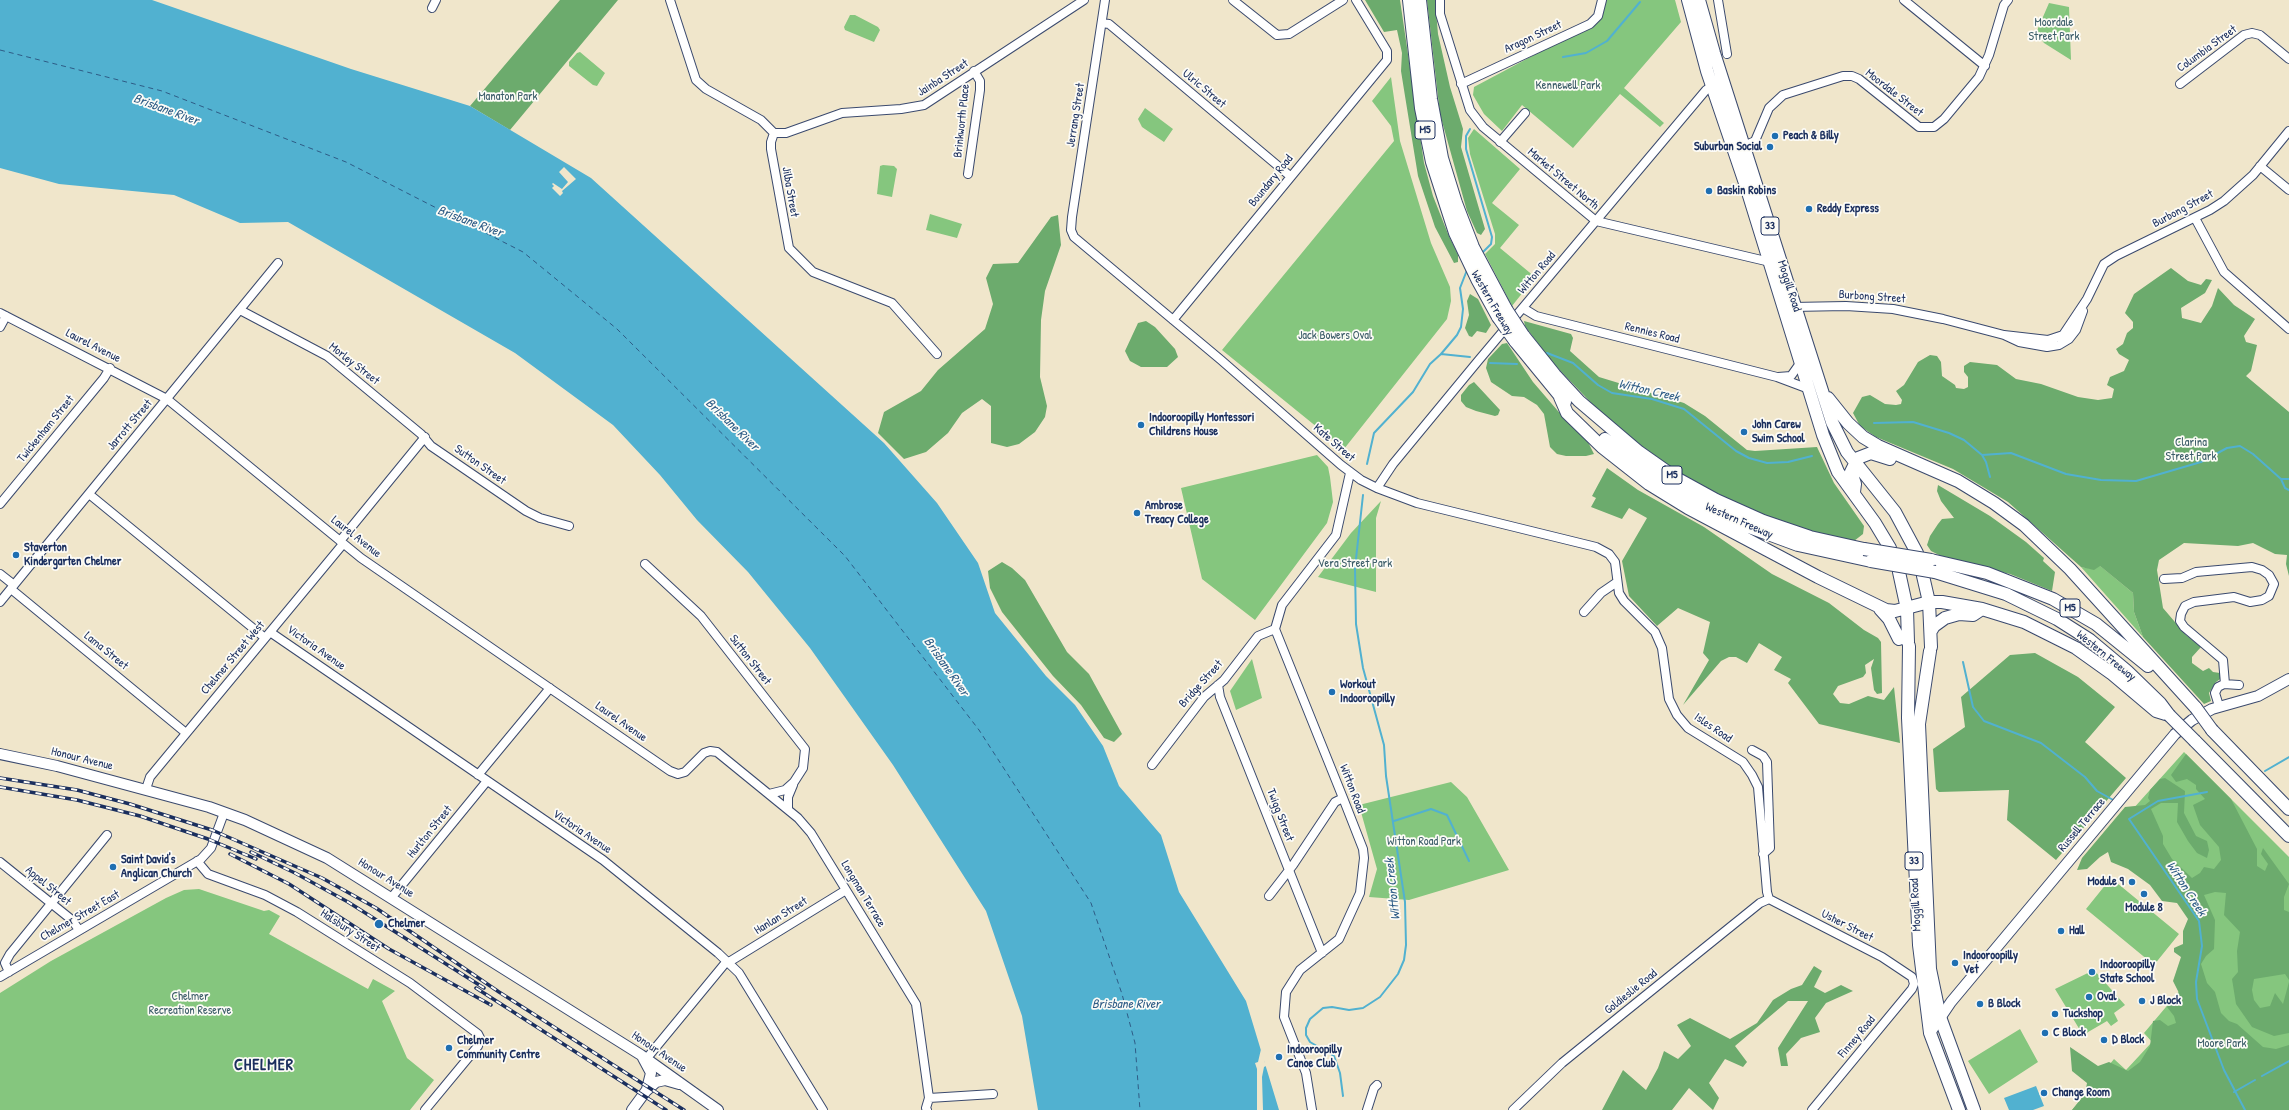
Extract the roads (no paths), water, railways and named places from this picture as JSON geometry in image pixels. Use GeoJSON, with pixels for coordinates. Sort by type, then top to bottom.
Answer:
{"type":"FeatureCollection","features":[{"type":"Feature","properties":{"kind":"highway","name":"Western Freeway"},"geometry":{"type":"LineString","coordinates":[[1409,0],[1417,79],[1426,136],[1446,211],[1502,313],[1560,397],[1595,432],[1623,454],[1690,499],[1744,525],[1781,539],[1817,550],[1935,572],[2006,594],[2057,619],[2090,640],[2127,671],[2289,836]]}},
{"type":"Feature","properties":{"kind":"highway","name":"Western Freeway"},"geometry":{"type":"LineString","coordinates":[[1420,0],[1435,129],[1448,181],[1469,251]]}},
{"type":"Feature","properties":{"kind":"highway","name":"Moggill Road"},"geometry":{"type":"LineString","coordinates":[[1697,1],[1717,82],[1770,262],[1790,307],[1801,362],[1837,433],[1854,462],[1894,512],[1922,563],[1929,602],[1931,631],[1930,649],[1920,708],[1919,739],[1928,957],[1932,985],[1940,1017],[1974,1110]]}},
{"type":"Feature","properties":{"kind":"highway","name":"Moggill Road"},"geometry":{"type":"LineString","coordinates":[[1717,82],[1744,146],[1790,307],[1815,387],[1833,461],[1853,495],[1875,523],[1895,560],[1907,609],[1904,643],[1918,939],[1930,1033],[1960,1110]]}},
{"type":"Feature","properties":{"kind":"highway","name":"Western Freeway"},"geometry":{"type":"LineString","coordinates":[[1519,338],[1579,401],[1639,452],[1676,478],[1716,500],[1764,521],[1810,537],[1922,563],[1968,567],[2005,579],[2076,611],[2136,655],[2185,700],[2289,809]]}},
{"type":"Feature","properties":{"kind":"highway"},"geometry":{"type":"LineString","coordinates":[[1815,387],[1863,436],[1878,446],[1932,468],[1976,491],[2008,512],[2043,543],[2185,700]]}},
{"type":"Feature","properties":{"kind":"highway"},"geometry":{"type":"LineString","coordinates":[[1560,397],[1567,413],[1602,447],[1653,487],[1705,517],[1880,609],[1890,611],[1907,609],[1929,602],[1942,602],[1982,609],[2024,622],[2076,648],[2111,673],[2156,711],[2169,715]]}},
{"type":"Feature","properties":{"kind":"highway"},"geometry":{"type":"LineString","coordinates":[[1853,495],[1855,484],[1851,472],[1854,462],[1860,456],[1871,453],[1908,464],[2002,514],[2043,543]]}},
{"type":"Feature","properties":{"kind":"highway"},"geometry":{"type":"LineString","coordinates":[[1880,609],[1889,619],[1904,643]]}},
{"type":"Feature","properties":{"kind":"highway"},"geometry":{"type":"LineString","coordinates":[[1931,631],[1943,618],[1959,614],[1973,615],[1982,609]]}},
{"type":"Feature","properties":{"kind":"main road","name":"Russell Terrace"},"geometry":{"type":"LineString","coordinates":[[1930,1033],[1940,1017],[2175,734],[2196,717],[2219,706],[2258,696],[2289,679]]}},
{"type":"Feature","properties":{"kind":"main road","name":"Honour Avenue"},"geometry":{"type":"LineString","coordinates":[[0,754],[57,766],[146,789],[224,813],[327,858],[392,897],[644,1056],[718,1110]]}},
{"type":"Feature","properties":{"kind":"main road"},"geometry":{"type":"LineString","coordinates":[[644,1056],[651,1073],[646,1091]]}},
{"type":"Feature","properties":{"kind":"main road"},"geometry":{"type":"LineString","coordinates":[[632,1110],[646,1091],[654,1084],[664,1080],[687,1086]]}},
{"type":"Feature","properties":{"kind":"street"},"geometry":{"type":"LineString","coordinates":[[432,8],[436,0]]}},
{"type":"Feature","properties":{"kind":"street"},"geometry":{"type":"LineString","coordinates":[[670,0],[696,80],[706,89],[757,117],[774,133]]}},
{"type":"Feature","properties":{"kind":"street","name":"Jainba Street"},"geometry":{"type":"LineString","coordinates":[[774,133],[786,133],[842,113],[921,106],[931,102],[974,71],[1084,0]]}},
{"type":"Feature","properties":{"kind":"street","name":"Jerrang Street"},"geometry":{"type":"LineString","coordinates":[[1073,234],[1072,217],[1105,0]]}},
{"type":"Feature","properties":{"kind":"street"},"geometry":{"type":"LineString","coordinates":[[1233,0],[1277,35],[1288,34],[1343,0]]}},
{"type":"Feature","properties":{"kind":"street","name":"Boundary Road"},"geometry":{"type":"LineString","coordinates":[[1173,320],[1290,176],[1384,64],[1388,57],[1383,43],[1356,0]]}},
{"type":"Feature","properties":{"kind":"street","name":"Market Street North"},"geometry":{"type":"LineString","coordinates":[[1440,0],[1440,14],[1470,110],[1483,127],[1500,142],[1596,221],[1770,262]]}},
{"type":"Feature","properties":{"kind":"street","name":"Aragon Street"},"geometry":{"type":"LineString","coordinates":[[1462,84],[1590,24],[1598,16],[1602,0]]}},
{"type":"Feature","properties":{"kind":"street"},"geometry":{"type":"LineString","coordinates":[[1718,0],[1727,54]]}},
{"type":"Feature","properties":{"kind":"street"},"geometry":{"type":"LineString","coordinates":[[1904,0],[1985,66]]}},
{"type":"Feature","properties":{"kind":"street","name":"Moordale Street"},"geometry":{"type":"LineString","coordinates":[[1744,146],[1755,141],[1769,108],[1783,95],[1844,76],[1859,78],[1919,127],[1934,127],[1944,119],[1979,77],[1985,66],[2004,5],[2008,0]]}},
{"type":"Feature","properties":{"kind":"street","name":"Ulric Street"},"geometry":{"type":"LineString","coordinates":[[1102,23],[1109,24],[1290,176]]}},
{"type":"Feature","properties":{"kind":"street","name":"Columbia Street"},"geometry":{"type":"LineString","coordinates":[[2180,84],[2244,35],[2252,33],[2260,35],[2289,59]]}},
{"type":"Feature","properties":{"kind":"street","name":"Brinkworth Place"},"geometry":{"type":"LineString","coordinates":[[968,174],[980,90],[980,81],[974,71]]}},
{"type":"Feature","properties":{"kind":"street","name":"Witton Road"},"geometry":{"type":"LineString","coordinates":[[1377,488],[1393,464],[1523,308],[1596,221],[1717,82]]}},
{"type":"Feature","properties":{"kind":"street"},"geometry":{"type":"LineString","coordinates":[[1500,142],[1524,113]]}},
{"type":"Feature","properties":{"kind":"street","name":"Burbong Street"},"geometry":{"type":"LineString","coordinates":[[1790,307],[1846,306],[1893,309],[2004,335],[2048,340],[2058,338],[2069,328],[2087,299],[2100,269],[2109,260],[2195,218],[2230,196],[2260,166],[2289,130]]}},
{"type":"Feature","properties":{"kind":"street","name":"Jilba Street"},"geometry":{"type":"LineString","coordinates":[[774,133],[771,142],[771,149],[789,248],[813,272],[892,302],[938,354]]}},
{"type":"Feature","properties":{"kind":"street"},"geometry":{"type":"LineString","coordinates":[[2260,166],[2289,190]]}},
{"type":"Feature","properties":{"kind":"street"},"geometry":{"type":"LineString","coordinates":[[2195,218],[2224,272],[2289,328]]}},
{"type":"Feature","properties":{"kind":"street","name":"Kate Street"},"geometry":{"type":"LineString","coordinates":[[1073,234],[1081,244],[1173,320],[1350,473],[1377,488],[1417,503],[1596,547],[1608,554],[1615,562],[1617,582]]}},
{"type":"Feature","properties":{"kind":"street","name":"Jarrott Street"},"geometry":{"type":"LineString","coordinates":[[0,602],[278,263]]}},
{"type":"Feature","properties":{"kind":"street","name":"Rennies Road"},"geometry":{"type":"LineString","coordinates":[[1523,308],[1536,316],[1815,387]]}},
{"type":"Feature","properties":{"kind":"street","name":"Morley Street"},"geometry":{"type":"LineString","coordinates":[[240,310],[327,356],[425,437]]}},
{"type":"Feature","properties":{"kind":"street"},"geometry":{"type":"LineString","coordinates":[[0,327],[3,315]]}},
{"type":"Feature","properties":{"kind":"street","name":"Laurel Avenue"},"geometry":{"type":"LineString","coordinates":[[3,315],[110,368],[167,399],[361,558],[670,771],[682,773],[695,762]]}},
{"type":"Feature","properties":{"kind":"street"},"geometry":{"type":"LineString","coordinates":[[1778,377],[1790,376],[1801,362]]}},
{"type":"Feature","properties":{"kind":"street","name":"Twickenham Street"},"geometry":{"type":"LineString","coordinates":[[0,504],[104,378],[110,368]]}},
{"type":"Feature","properties":{"kind":"street","name":"Sutton Street"},"geometry":{"type":"LineString","coordinates":[[425,437],[431,446],[526,511],[540,518],[569,526]]}},
{"type":"Feature","properties":{"kind":"street","name":"Chelmer Street West"},"geometry":{"type":"LineString","coordinates":[[146,789],[150,777],[268,635],[425,437]]}},
{"type":"Feature","properties":{"kind":"street"},"geometry":{"type":"LineString","coordinates":[[1274,629],[1282,605],[1336,535],[1350,473]]}},
{"type":"Feature","properties":{"kind":"street","name":"Victoria Avenue"},"geometry":{"type":"LineString","coordinates":[[89,494],[268,635],[487,781],[623,875],[728,962],[739,973],[823,1110]]}},
{"type":"Feature","properties":{"kind":"street","name":"Sutton Street"},"geometry":{"type":"LineString","coordinates":[[645,564],[701,616],[804,747],[806,753],[803,768],[794,782],[789,795],[788,809]]}},
{"type":"Feature","properties":{"kind":"street"},"geometry":{"type":"LineString","coordinates":[[2164,579],[2182,578],[2196,572],[2252,567],[2262,570],[2269,575],[2274,584],[2269,596],[2262,600],[2250,602],[2234,597],[2194,602],[2186,606],[2181,614],[2180,621],[2184,627],[2223,660],[2225,684]]}},
{"type":"Feature","properties":{"kind":"street","name":"Lama Street"},"geometry":{"type":"LineString","coordinates":[[0,574],[12,587],[186,733]]}},
{"type":"Feature","properties":{"kind":"street"},"geometry":{"type":"LineString","coordinates":[[1584,612],[1601,593],[1617,582]]}},
{"type":"Feature","properties":{"kind":"street","name":"Isles Road"},"geometry":{"type":"LineString","coordinates":[[1617,582],[1624,601],[1655,632],[1662,648],[1670,699],[1677,715],[1688,728],[1743,762],[1758,787],[1763,854],[1769,899]]}},
{"type":"Feature","properties":{"kind":"street","name":"Witton Road"},"geometry":{"type":"LineString","coordinates":[[1274,629],[1363,849],[1364,870],[1360,893],[1343,933],[1335,943],[1303,967],[1292,980],[1286,992],[1283,1006],[1287,1028],[1306,1073],[1312,1110]]}},
{"type":"Feature","properties":{"kind":"street","name":"Bridge Street"},"geometry":{"type":"LineString","coordinates":[[1152,765],[1204,697],[1218,685],[1258,636],[1274,629]]}},
{"type":"Feature","properties":{"kind":"street","name":"Twigg Street"},"geometry":{"type":"LineString","coordinates":[[1218,685],[1220,697],[1322,953]]}},
{"type":"Feature","properties":{"kind":"street"},"geometry":{"type":"LineString","coordinates":[[2219,706],[2216,691],[2220,685],[2239,685]]}},
{"type":"Feature","properties":{"kind":"street"},"geometry":{"type":"LineString","coordinates":[[478,775],[550,688]]}},
{"type":"Feature","properties":{"kind":"street","name":"Isles Road"},"geometry":{"type":"LineString","coordinates":[[1752,750],[1763,756],[1767,762],[1770,848],[1763,854]]}},
{"type":"Feature","properties":{"kind":"street","name":"Longman Terrace"},"geometry":{"type":"LineString","coordinates":[[695,762],[706,752],[717,752],[807,826],[916,1004],[929,1098],[925,1109]]}},
{"type":"Feature","properties":{"kind":"street","name":"Hurlton Street"},"geometry":{"type":"LineString","coordinates":[[392,897],[487,781]]}},
{"type":"Feature","properties":{"kind":"street"},"geometry":{"type":"LineString","coordinates":[[769,794],[785,790],[794,782]]}},
{"type":"Feature","properties":{"kind":"street"},"geometry":{"type":"LineString","coordinates":[[1269,896],[1289,871],[1335,802],[1343,798]]}},
{"type":"Feature","properties":{"kind":"street","name":"Chelmer Street East"},"geometry":{"type":"LineString","coordinates":[[0,977],[197,861],[209,851],[224,813]]}},
{"type":"Feature","properties":{"kind":"street","name":"Chelmer Street East"},"geometry":{"type":"LineString","coordinates":[[8,972],[5,964],[7,958],[108,835]]}},
{"type":"Feature","properties":{"kind":"street","name":"Halsbury Street"},"geometry":{"type":"LineString","coordinates":[[197,861],[208,874],[265,895],[297,912],[414,986],[476,1032],[480,1038],[478,1046],[425,1110]]}},
{"type":"Feature","properties":{"kind":"street","name":"Appel Street"},"geometry":{"type":"LineString","coordinates":[[0,862],[74,922],[80,930]]}},
{"type":"Feature","properties":{"kind":"street","name":"Hanlan Street"},"geometry":{"type":"LineString","coordinates":[[644,1056],[728,962],[846,890]]}},
{"type":"Feature","properties":{"kind":"street","name":"Usher Street"},"geometry":{"type":"LineString","coordinates":[[1769,899],[1882,957],[1908,972],[1912,977]]}},
{"type":"Feature","properties":{"kind":"street","name":"Goldieslie Road"},"geometry":{"type":"LineString","coordinates":[[1513,1110],[1562,1063],[1760,902],[1769,899]]}},
{"type":"Feature","properties":{"kind":"street","name":"Finney Road"},"geometry":{"type":"LineString","coordinates":[[1812,1110],[1912,989],[1914,984],[1912,977]]}},
{"type":"Feature","properties":{"kind":"street"},"geometry":{"type":"LineString","coordinates":[[1367,1110],[1372,1092],[1377,1085]]}},
{"type":"Feature","properties":{"kind":"street"},"geometry":{"type":"LineString","coordinates":[[929,1098],[993,1094]]}},
{"type":"Feature","properties":{"kind":"water","name":"Brisbane River"},"geometry":{"type":"Polygon","coordinates":[[[0,0],[152,0],[351,69],[470,106],[591,178],[884,443],[937,503],[978,563],[995,613],[1046,676],[1075,705],[1103,746],[1119,786],[1161,835],[1179,892],[1246,1001],[1279,1110],[1038,1110],[1022,1016],[986,911],[893,765],[810,648],[748,572],[697,520],[660,475],[613,425],[515,353],[288,222],[240,223],[174,195],[59,184],[0,168],[0,0]]]}},
{"type":"Feature","properties":{"kind":"water"},"geometry":{"type":"Polygon","coordinates":[[[2036,1086],[2044,1106],[2033,1110],[2009,1110],[2004,1098],[2036,1086]]]}},
{"type":"Feature","properties":{"kind":"waterway"},"geometry":{"type":"LineString","coordinates":[[1563,57],[1586,53],[1607,41],[1640,2]]}},
{"type":"Feature","properties":{"kind":"waterway"},"geometry":{"type":"LineString","coordinates":[[1470,129],[1466,136],[1466,149],[1492,237],[1491,244],[1482,253]]}},
{"type":"Feature","properties":{"kind":"waterway"},"geometry":{"type":"LineString","coordinates":[[1441,354],[1457,335],[1461,327],[1463,309],[1460,288],[1467,270]]}},
{"type":"Feature","properties":{"kind":"waterway","name":"Witton Creek"},"geometry":{"type":"LineString","coordinates":[[1547,353],[1573,363],[1598,385],[1612,393],[1652,399],[1684,409],[1736,451],[1749,458],[1767,463],[1788,462],[1812,456]]}},
{"type":"Feature","properties":{"kind":"waterway","name":"Witton Creek"},"geometry":{"type":"LineString","coordinates":[[1367,464],[1374,433],[1413,392],[1430,364],[1441,354],[1470,357]]}},
{"type":"Feature","properties":{"kind":"waterway","name":"Witton Creek"},"geometry":{"type":"LineString","coordinates":[[1490,363],[1517,364]]}},
{"type":"Feature","properties":{"kind":"waterway","name":"Witton Creek"},"geometry":{"type":"LineString","coordinates":[[1874,423],[1913,422],[1949,433],[1964,440],[1982,455],[1986,462],[1990,477]]}},
{"type":"Feature","properties":{"kind":"waterway"},"geometry":{"type":"LineString","coordinates":[[1982,455],[2011,453],[2066,474],[2101,480],[2136,481],[2201,462],[2227,448],[2240,446],[2253,454],[2281,479],[2289,479]]}},
{"type":"Feature","properties":{"kind":"waterway"},"geometry":{"type":"LineString","coordinates":[[2281,479],[2285,488],[2289,490]]}},
{"type":"Feature","properties":{"kind":"waterway","name":"Witton Creek"},"geometry":{"type":"LineString","coordinates":[[1343,1096],[1340,1073],[1334,1056],[1310,1042],[1306,1035],[1306,1028],[1310,1019],[1323,1008],[1332,1007],[1349,1010],[1363,1008],[1380,997],[1398,974],[1404,960],[1406,945],[1405,902],[1386,776],[1384,745],[1363,668],[1356,624],[1355,568],[1363,495]]}},
{"type":"Feature","properties":{"kind":"waterway","name":"Witton Creek"},"geometry":{"type":"LineString","coordinates":[[1963,662],[1973,707],[1984,721],[2041,743],[2085,777],[2097,791],[2115,801]]}},
{"type":"Feature","properties":{"kind":"waterway"},"geometry":{"type":"LineString","coordinates":[[2265,771],[2289,757]]}},
{"type":"Feature","properties":{"kind":"waterway","name":"Witton Creek"},"geometry":{"type":"LineString","coordinates":[[2207,792],[2158,801],[2129,819],[2199,921],[2202,946],[2196,982],[2197,999],[2224,1070],[2245,1110]]}},
{"type":"Feature","properties":{"kind":"waterway"},"geometry":{"type":"LineString","coordinates":[[1394,821],[1431,809],[1447,815],[1469,861]]}},
{"type":"Feature","properties":{"kind":"waterway"},"geometry":{"type":"LineString","coordinates":[[2262,1076],[2289,1061]]}},
{"type":"Feature","properties":{"kind":"waterway"},"geometry":{"type":"LineString","coordinates":[[2234,1092],[2255,1080]]}},
{"type":"Feature","properties":{"kind":"railway"},"geometry":{"type":"LineString","coordinates":[[0,778],[77,790],[130,804],[212,830],[322,878],[376,908],[499,992],[684,1110]]}},
{"type":"Feature","properties":{"kind":"railway"},"geometry":{"type":"LineString","coordinates":[[0,787],[77,800],[140,816],[208,839],[256,859]]}},
{"type":"Feature","properties":{"kind":"railway"},"geometry":{"type":"LineString","coordinates":[[251,852],[295,873],[348,902],[484,988]]}},
{"type":"Feature","properties":{"kind":"railway"},"geometry":{"type":"LineString","coordinates":[[230,854],[289,884],[389,949],[491,1005]]}},
{"type":"Feature","properties":{"kind":"railway"},"geometry":{"type":"LineString","coordinates":[[476,988],[666,1110]]}},
{"type":"Feature","properties":{"kind":"place","name":"Peach & Billy"},"geometry":{"type":"Point","coordinates":[1775,136]}},
{"type":"Feature","properties":{"kind":"place","name":"Suburban Social"},"geometry":{"type":"Point","coordinates":[1770,147]}},
{"type":"Feature","properties":{"kind":"place","name":"Baskin Robins"},"geometry":{"type":"Point","coordinates":[1709,191]}},
{"type":"Feature","properties":{"kind":"place","name":"Reddy Express"},"geometry":{"type":"Point","coordinates":[1809,209]}},
{"type":"Feature","properties":{"kind":"place","name":"Indooroopilly Montessori Childrens House"},"geometry":{"type":"Point","coordinates":[1141,425]}},
{"type":"Feature","properties":{"kind":"place","name":"John Carew Swim School"},"geometry":{"type":"Point","coordinates":[1744,432]}},
{"type":"Feature","properties":{"kind":"place","name":"Ambrose Treacy College"},"geometry":{"type":"Point","coordinates":[1137,513]}},
{"type":"Feature","properties":{"kind":"place","name":"Staverton Kindergarten Chelmer"},"geometry":{"type":"Point","coordinates":[16,555]}},
{"type":"Feature","properties":{"kind":"place","name":"Workout Indooroopilly"},"geometry":{"type":"Point","coordinates":[1332,692]}},
{"type":"Feature","properties":{"kind":"place","name":"Saint David's Anglican Church"},"geometry":{"type":"Point","coordinates":[113,867]}},
{"type":"Feature","properties":{"kind":"place","name":"Module 9"},"geometry":{"type":"Point","coordinates":[2132,882]}},
{"type":"Feature","properties":{"kind":"place","name":"Module 8"},"geometry":{"type":"Point","coordinates":[2144,894]}},
{"type":"Feature","properties":{"kind":"place","name":"Chelmer"},"geometry":{"type":"Point","coordinates":[379,924]}},
{"type":"Feature","properties":{"kind":"place","name":"Hall"},"geometry":{"type":"Point","coordinates":[2061,931]}},
{"type":"Feature","properties":{"kind":"place","name":"Indooroopilly Vet"},"geometry":{"type":"Point","coordinates":[1955,963]}},
{"type":"Feature","properties":{"kind":"place","name":"Indooroopilly State School"},"geometry":{"type":"Point","coordinates":[2092,972]}},
{"type":"Feature","properties":{"kind":"place","name":"Oval"},"geometry":{"type":"Point","coordinates":[2089,997]}},
{"type":"Feature","properties":{"kind":"place","name":"J Block"},"geometry":{"type":"Point","coordinates":[2142,1001]}},
{"type":"Feature","properties":{"kind":"place","name":"B Block"},"geometry":{"type":"Point","coordinates":[1980,1004]}},
{"type":"Feature","properties":{"kind":"place","name":"Tuckshop"},"geometry":{"type":"Point","coordinates":[2055,1014]}},
{"type":"Feature","properties":{"kind":"place","name":"C Block"},"geometry":{"type":"Point","coordinates":[2045,1033]}},
{"type":"Feature","properties":{"kind":"place","name":"D Block"},"geometry":{"type":"Point","coordinates":[2104,1040]}},
{"type":"Feature","properties":{"kind":"place","name":"Chelmer Community Centre"},"geometry":{"type":"Point","coordinates":[449,1048]}},
{"type":"Feature","properties":{"kind":"place","name":"Indooroopilly Canoe Club"},"geometry":{"type":"Point","coordinates":[1279,1057]}},
{"type":"Feature","properties":{"kind":"place","name":"Change Room"},"geometry":{"type":"Point","coordinates":[2044,1093]}},
{"type":"Feature","properties":{"kind":"district","name":"CHELMER"},"geometry":{"type":"Point","coordinates":[264,1066]}},
{"type":"Feature","properties":{"kind":"park label","name":"Moordale Street Park"},"geometry":{"type":"Point","coordinates":[2054,30]}},
{"type":"Feature","properties":{"kind":"park label","name":"Kennewell Park"},"geometry":{"type":"Point","coordinates":[1568,86]}},
{"type":"Feature","properties":{"kind":"park label","name":"Manaton Park"},"geometry":{"type":"Point","coordinates":[508,97]}},
{"type":"Feature","properties":{"kind":"park label","name":"Jack Bowers Oval"},"geometry":{"type":"Point","coordinates":[1335,336]}},
{"type":"Feature","properties":{"kind":"park label","name":"Clarina Street Park"},"geometry":{"type":"Point","coordinates":[2191,450]}},
{"type":"Feature","properties":{"kind":"park label","name":"Vera Street Park"},"geometry":{"type":"Point","coordinates":[1355,564]}},
{"type":"Feature","properties":{"kind":"park label","name":"Witton Road Park"},"geometry":{"type":"Point","coordinates":[1424,842]}},
{"type":"Feature","properties":{"kind":"park label","name":"Chelmer Recreation Reserve"},"geometry":{"type":"Point","coordinates":[190,1004]}},
{"type":"Feature","properties":{"kind":"park label","name":"Moore Park"},"geometry":{"type":"Point","coordinates":[2222,1044]}}]}
